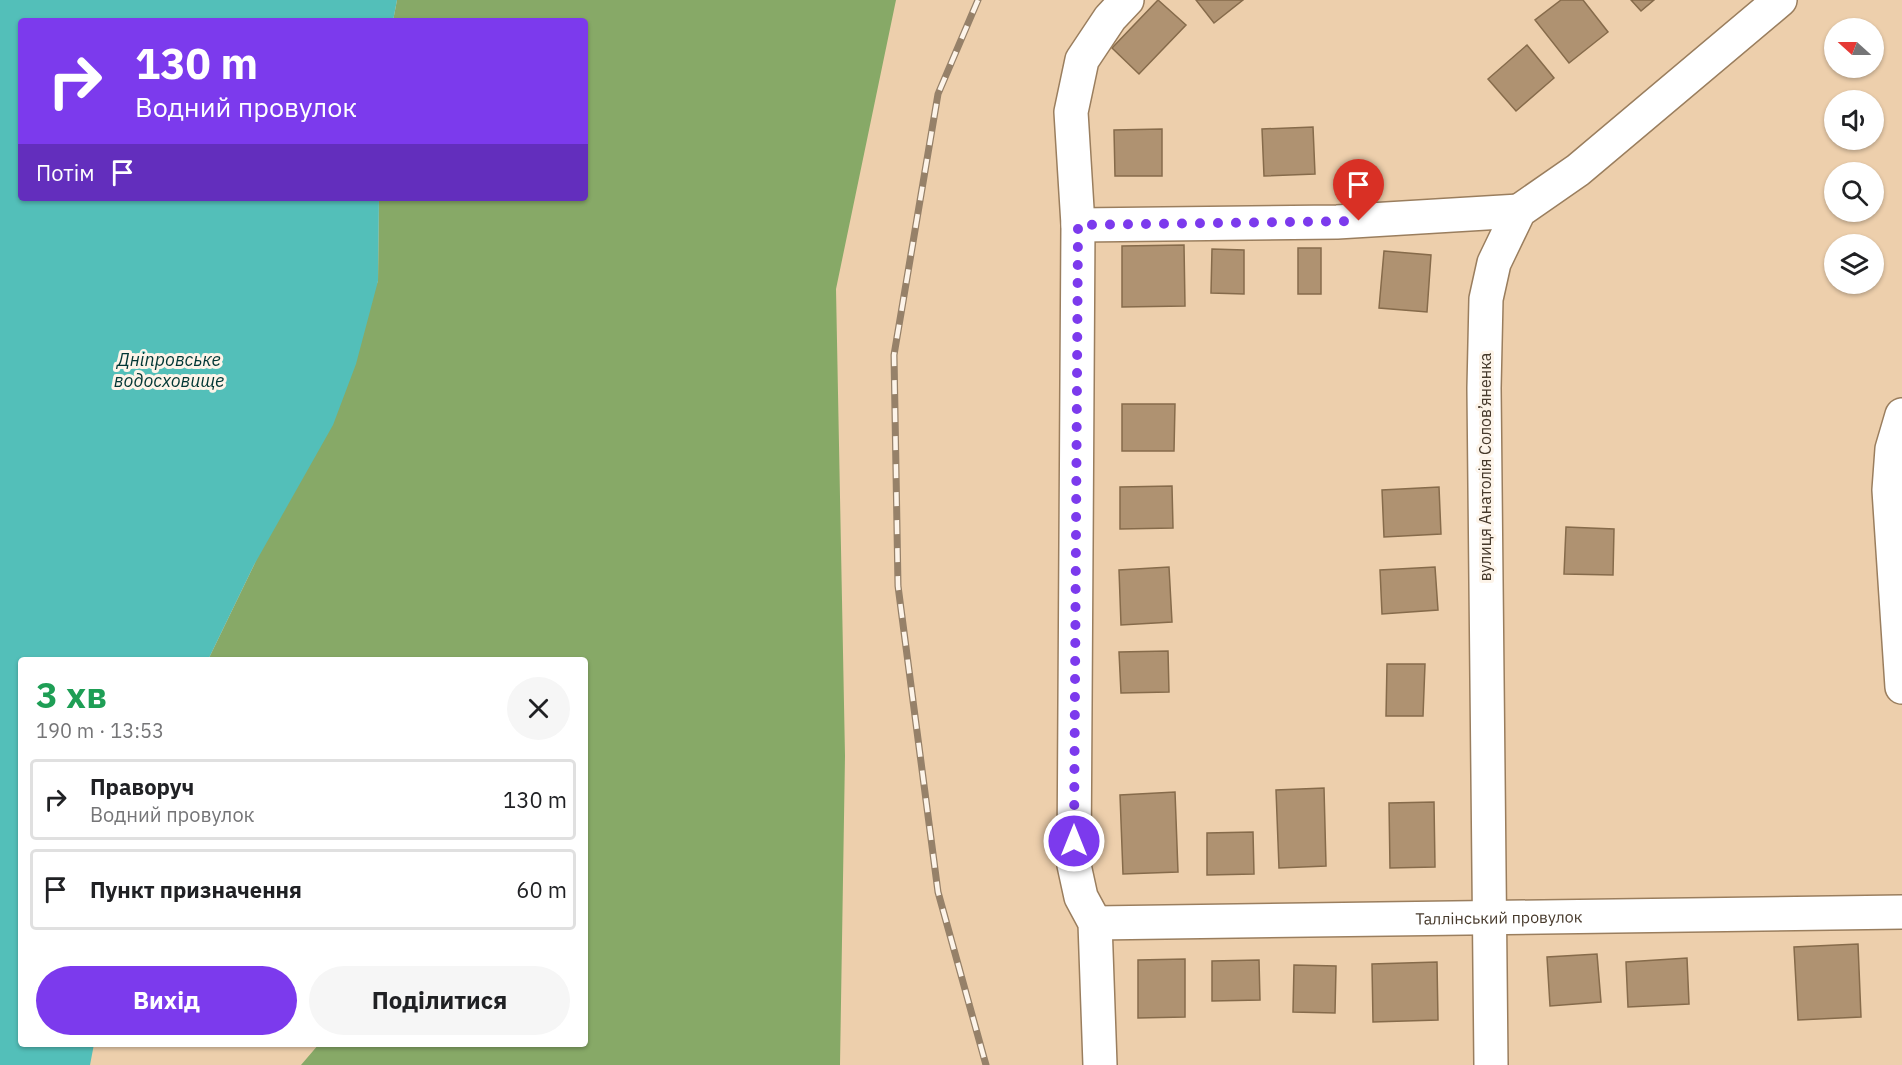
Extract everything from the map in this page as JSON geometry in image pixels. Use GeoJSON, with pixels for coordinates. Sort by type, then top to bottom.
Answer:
{"type":"FeatureCollection","features":[{"type":"Feature","properties":{"kind":"street"},"geometry":{"type":"LineString","coordinates":[[1100,1065],[1095,923],[1082,897],[1074,865],[1078,225],[1071,112],[1082,60],[1110,18],[1127,0]]}},
{"type":"Feature","properties":{"kind":"street","name":"вулиця Анатолія Солов’яненка"},"geometry":{"type":"LineString","coordinates":[[1491,1065],[1487,917],[1486,299],[1494,263],[1519,211],[1578,170],[1780,0]]}},
{"type":"Feature","properties":{"kind":"street"},"geometry":{"type":"LineString","coordinates":[[1078,225],[1336,222],[1519,211]]}},
{"type":"Feature","properties":{"kind":"street"},"geometry":{"type":"LineString","coordinates":[[1902,415],[1892,449],[1889,490],[1902,687]]}},
{"type":"Feature","properties":{"kind":"street","name":"Таллінський провулок"},"geometry":{"type":"LineString","coordinates":[[1095,923],[1902,912]]}},
{"type":"Feature","properties":{"kind":"green space"},"geometry":{"type":"Polygon","coordinates":[[[397,0],[896,0],[836,289],[845,756],[840,1065],[301,1065],[316,1047],[588,1047],[588,657],[209,657],[254,565],[378,281],[379,201],[588,201],[588,18],[394,18],[397,0]]]}},
{"type":"Feature","properties":{"kind":"water","name":"Дніпровське водосховище"},"geometry":{"type":"Polygon","coordinates":[[[0,0],[397,0],[394,18],[18,18],[18,201],[379,201],[378,281],[356,364],[333,425],[254,565],[209,657],[18,657],[18,1047],[93,1047],[90,1065],[0,1065],[0,0]]]}},
{"type":"Feature","properties":{"kind":"building"},"geometry":{"type":"Polygon","coordinates":[[[1158,0],[1186,25],[1139,74],[1112,48],[1158,0]]]}},
{"type":"Feature","properties":{"kind":"building"},"geometry":{"type":"Polygon","coordinates":[[[1196,0],[1243,0],[1214,23],[1196,0]]]}},
{"type":"Feature","properties":{"kind":"building"},"geometry":{"type":"Polygon","coordinates":[[[1561,0],[1583,0],[1608,32],[1569,63],[1535,20],[1561,0]]]}},
{"type":"Feature","properties":{"kind":"building"},"geometry":{"type":"Polygon","coordinates":[[[1631,0],[1654,0],[1641,11],[1631,0]]]}},
{"type":"Feature","properties":{"kind":"building"},"geometry":{"type":"Polygon","coordinates":[[[1527,45],[1554,78],[1516,111],[1488,79],[1527,45]]]}},
{"type":"Feature","properties":{"kind":"building"},"geometry":{"type":"Polygon","coordinates":[[[1313,127],[1315,174],[1264,176],[1262,129],[1313,127]]]}},
{"type":"Feature","properties":{"kind":"building"},"geometry":{"type":"Polygon","coordinates":[[[1162,129],[1162,176],[1115,176],[1114,130],[1162,129]]]}},
{"type":"Feature","properties":{"kind":"building"},"geometry":{"type":"Polygon","coordinates":[[[1184,245],[1185,306],[1122,307],[1122,246],[1184,245]]]}},
{"type":"Feature","properties":{"kind":"building"},"geometry":{"type":"Polygon","coordinates":[[[1298,248],[1321,248],[1321,294],[1298,294],[1298,248]]]}},
{"type":"Feature","properties":{"kind":"building"},"geometry":{"type":"Polygon","coordinates":[[[1212,249],[1244,250],[1244,294],[1211,293],[1212,249]]]}},
{"type":"Feature","properties":{"kind":"building"},"geometry":{"type":"Polygon","coordinates":[[[1384,251],[1431,255],[1427,312],[1379,308],[1384,251]]]}},
{"type":"Feature","properties":{"kind":"building"},"geometry":{"type":"Polygon","coordinates":[[[1122,404],[1175,404],[1174,451],[1122,451],[1122,404]]]}},
{"type":"Feature","properties":{"kind":"building"},"geometry":{"type":"Polygon","coordinates":[[[1172,486],[1173,528],[1120,529],[1120,487],[1172,486]]]}},
{"type":"Feature","properties":{"kind":"building"},"geometry":{"type":"Polygon","coordinates":[[[1439,487],[1441,534],[1384,537],[1382,490],[1439,487]]]}},
{"type":"Feature","properties":{"kind":"building"},"geometry":{"type":"Polygon","coordinates":[[[1566,527],[1614,529],[1613,575],[1564,574],[1566,527]]]}},
{"type":"Feature","properties":{"kind":"building"},"geometry":{"type":"Polygon","coordinates":[[[1169,567],[1172,622],[1121,625],[1119,570],[1169,567]]]}},
{"type":"Feature","properties":{"kind":"building"},"geometry":{"type":"Polygon","coordinates":[[[1435,567],[1438,610],[1382,614],[1380,570],[1435,567]]]}},
{"type":"Feature","properties":{"kind":"building"},"geometry":{"type":"Polygon","coordinates":[[[1168,651],[1169,692],[1121,693],[1119,652],[1168,651]]]}},
{"type":"Feature","properties":{"kind":"building"},"geometry":{"type":"Polygon","coordinates":[[[1387,664],[1425,664],[1423,716],[1386,716],[1387,664]]]}},
{"type":"Feature","properties":{"kind":"building"},"geometry":{"type":"Polygon","coordinates":[[[1324,788],[1326,866],[1279,868],[1276,790],[1324,788]]]}},
{"type":"Feature","properties":{"kind":"building"},"geometry":{"type":"Polygon","coordinates":[[[1175,792],[1178,872],[1123,874],[1120,795],[1175,792]]]}},
{"type":"Feature","properties":{"kind":"building"},"geometry":{"type":"Polygon","coordinates":[[[1434,802],[1435,867],[1390,868],[1389,803],[1434,802]]]}},
{"type":"Feature","properties":{"kind":"building"},"geometry":{"type":"Polygon","coordinates":[[[1253,832],[1254,874],[1207,875],[1207,833],[1253,832]]]}},
{"type":"Feature","properties":{"kind":"building"},"geometry":{"type":"Polygon","coordinates":[[[1858,944],[1861,1017],[1798,1020],[1794,947],[1858,944]]]}},
{"type":"Feature","properties":{"kind":"building"},"geometry":{"type":"Polygon","coordinates":[[[1597,954],[1601,1002],[1550,1006],[1547,957],[1597,954]]]}},
{"type":"Feature","properties":{"kind":"building"},"geometry":{"type":"Polygon","coordinates":[[[1687,958],[1689,1004],[1628,1007],[1626,962],[1687,958]]]}},
{"type":"Feature","properties":{"kind":"building"},"geometry":{"type":"Polygon","coordinates":[[[1185,959],[1185,1017],[1138,1018],[1138,960],[1185,959]]]}},
{"type":"Feature","properties":{"kind":"building"},"geometry":{"type":"Polygon","coordinates":[[[1259,960],[1260,1000],[1212,1001],[1212,961],[1259,960]]]}},
{"type":"Feature","properties":{"kind":"building"},"geometry":{"type":"Polygon","coordinates":[[[1437,962],[1438,1020],[1373,1022],[1372,964],[1437,962]]]}},
{"type":"Feature","properties":{"kind":"building"},"geometry":{"type":"Polygon","coordinates":[[[1294,965],[1336,966],[1335,1013],[1293,1012],[1294,965]]]}},
{"type":"Feature","properties":{"kind":"railway"},"geometry":{"type":"LineString","coordinates":[[978,0],[938,94],[894,355],[898,586],[938,892],[986,1065]]}},
{"type":"Feature","properties":{"kind":"route"},"geometry":{"type":"LineString","coordinates":[[1074,841],[1078,225],[1359,221]]}}]}
